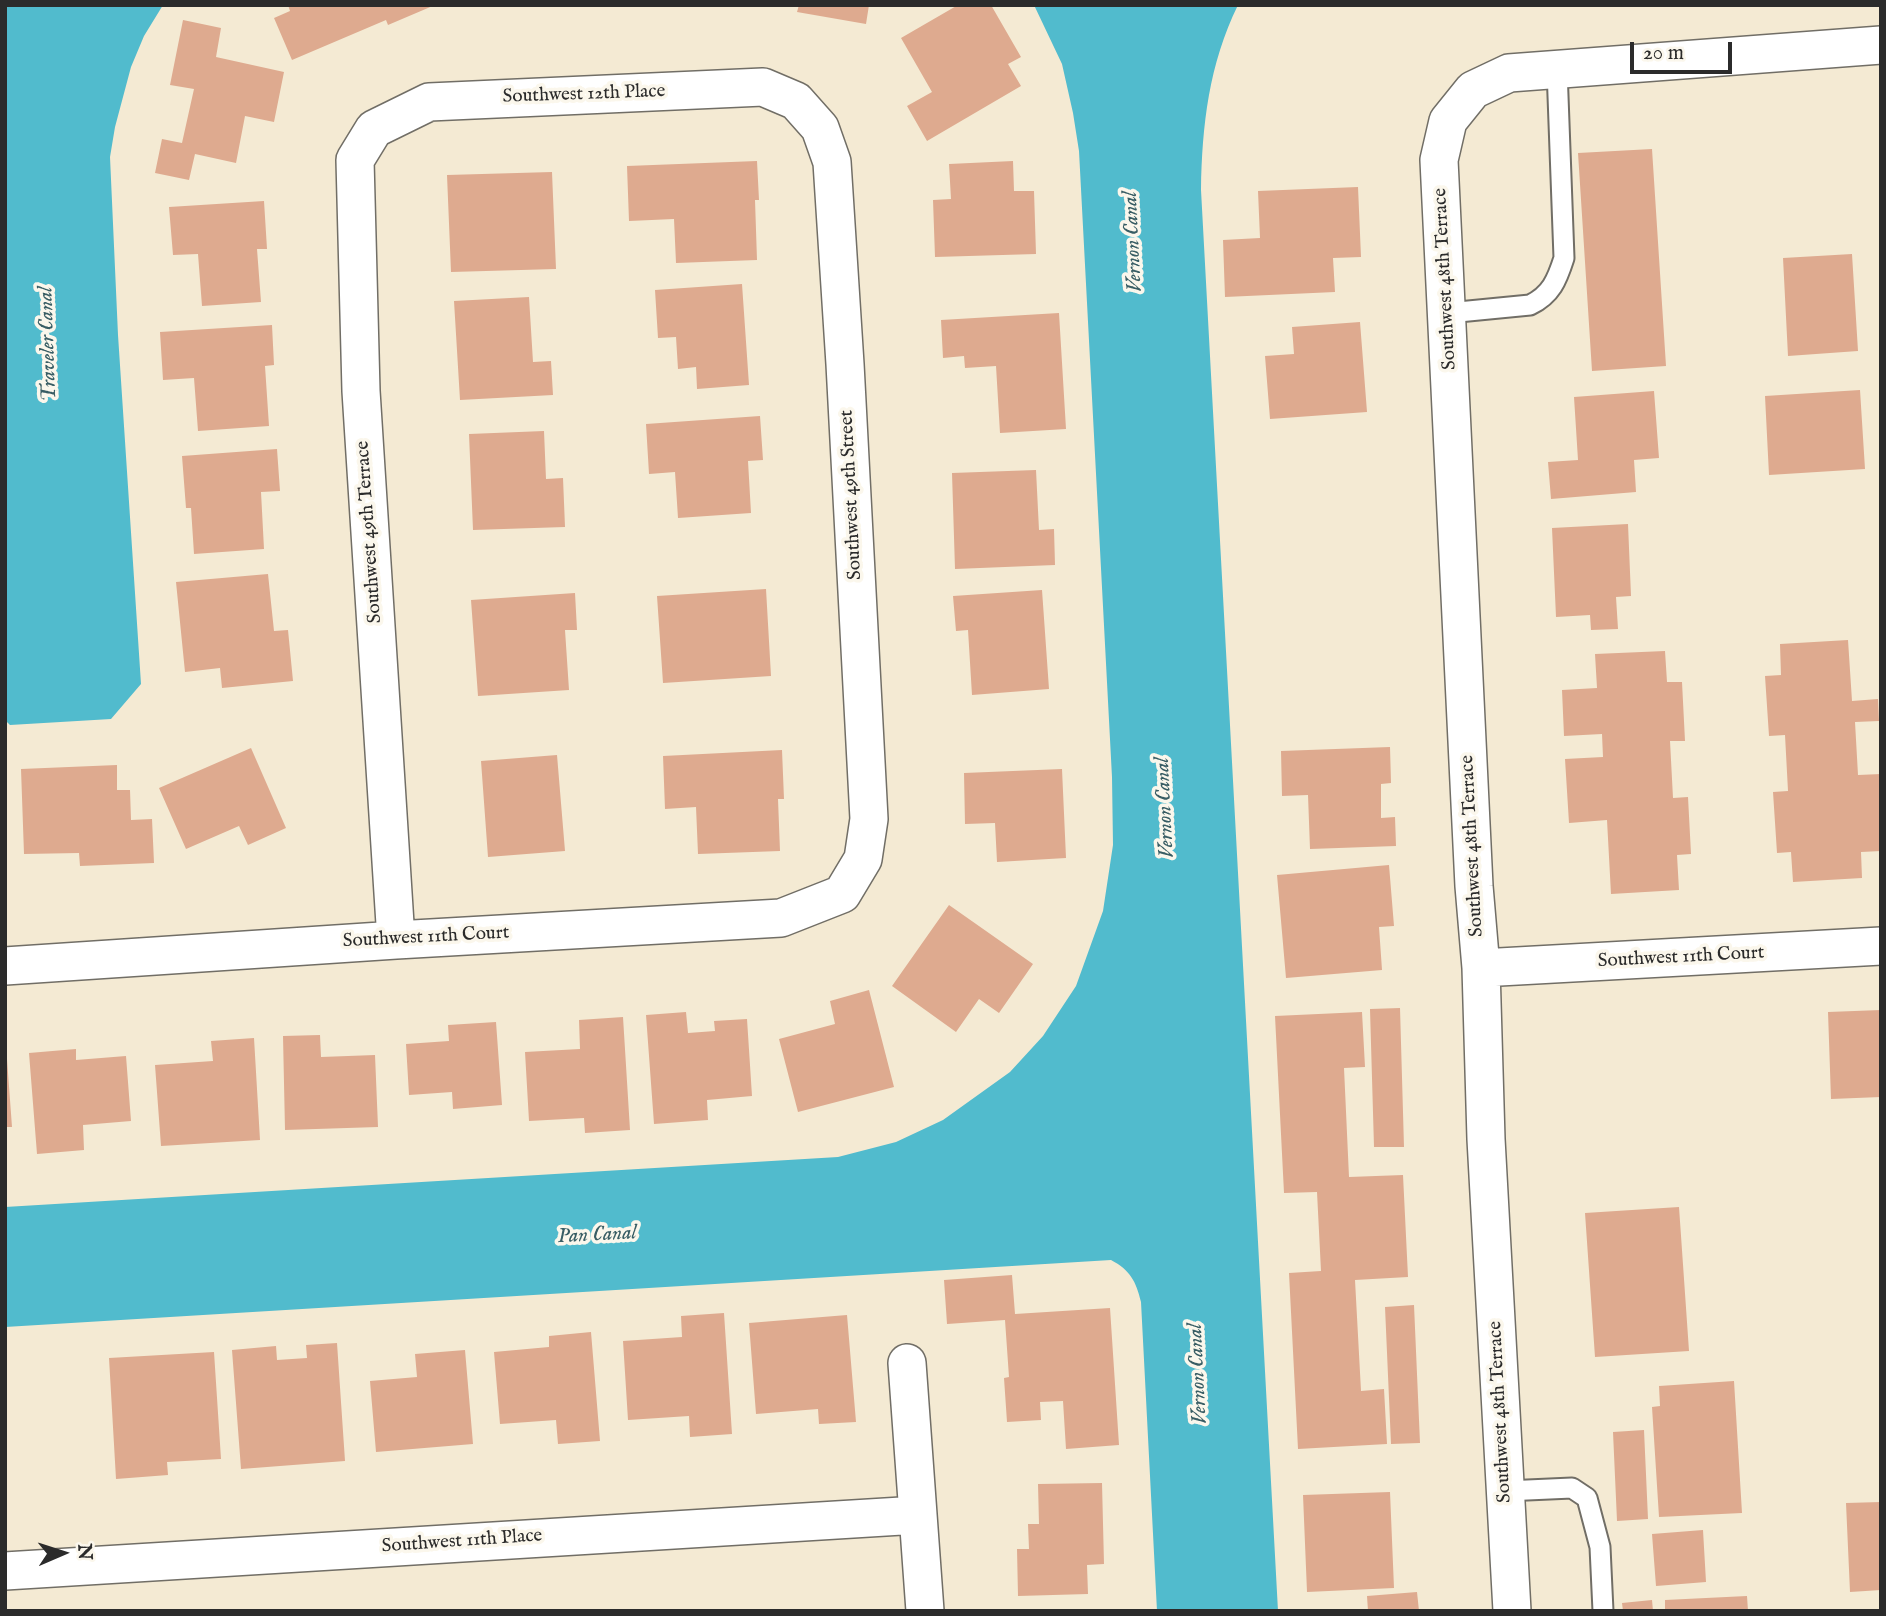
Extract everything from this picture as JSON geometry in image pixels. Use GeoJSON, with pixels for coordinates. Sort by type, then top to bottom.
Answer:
{"type":"FeatureCollection","features":[{"type":"Feature","properties":{"kind":"street"},"geometry":{"type":"LineString","coordinates":[[1557,69],[1881,45]]}},
{"type":"Feature","properties":{"kind":"street","name":"Southwest 48th Terrace"},"geometry":{"type":"LineString","coordinates":[[1512,1611],[1486,1139],[1481,968],[1474,886],[1439,160],[1448,121],[1473,90],[1509,73],[1557,69]]}},
{"type":"Feature","properties":{"kind":"street","name":"Southwest 12th Place"},"geometry":{"type":"LineString","coordinates":[[374,128],[429,102],[763,88],[796,101]]}},
{"type":"Feature","properties":{"kind":"street","name":"Southwest 49th Street"},"geometry":{"type":"LineString","coordinates":[[796,101],[820,128],[832,162],[845,364],[869,819],[863,859],[842,894]]}},
{"type":"Feature","properties":{"kind":"street","name":"Southwest 49th Terrace"},"geometry":{"type":"LineString","coordinates":[[374,128],[355,160],[361,391],[396,940]]}},
{"type":"Feature","properties":{"kind":"street","name":"Southwest 11th Court"},"geometry":{"type":"LineString","coordinates":[[5,966],[781,918],[842,894]]}},
{"type":"Feature","properties":{"kind":"street","name":"Southwest 11th Court"},"geometry":{"type":"LineString","coordinates":[[1481,968],[1881,946]]}},
{"type":"Feature","properties":{"kind":"street"},"geometry":{"type":"LineString","coordinates":[[907,1363],[925,1611]]}},
{"type":"Feature","properties":{"kind":"street","name":"Southwest 11th Place"},"geometry":{"type":"LineString","coordinates":[[5,1571],[918,1514]]}},
{"type":"Feature","properties":{"kind":"lane"},"geometry":{"type":"LineString","coordinates":[[1448,313],[1530,305],[1542,299],[1552,289],[1558,277],[1564,258],[1557,69]]}},
{"type":"Feature","properties":{"kind":"lane"},"geometry":{"type":"LineString","coordinates":[[1505,1491],[1572,1488],[1587,1498],[1601,1546],[1603,1611]]}},
{"type":"Feature","properties":{"kind":"water","name":"Traveler Canal"},"geometry":{"type":"Polygon","coordinates":[[[5,5],[163,5],[144,36],[131,67],[110,157],[118,335],[141,684],[111,719],[10,725],[5,720],[5,5]]]}},
{"type":"Feature","properties":{"kind":"water"},"geometry":{"type":"Polygon","coordinates":[[[1034,5],[1238,5],[1220,50],[1209,95],[1201,190],[1278,1611],[1157,1611],[1141,1302],[1131,1277],[1111,1260],[5,1327],[5,1207],[838,1157],[896,1142],[943,1120],[1010,1072],[1043,1036],[1076,986],[1103,911],[1113,845],[1112,777],[1079,151],[1062,64],[1034,5]]]}},
{"type":"Feature","properties":{"kind":"building"},"geometry":{"type":"Polygon","coordinates":[[[288,5],[435,5],[388,25],[386,20],[292,60],[274,18],[290,11],[288,5]]]}},
{"type":"Feature","properties":{"kind":"building"},"geometry":{"type":"Polygon","coordinates":[[[799,5],[869,5],[866,24],[797,12],[799,5]]]}},
{"type":"Feature","properties":{"kind":"building"},"geometry":{"type":"Polygon","coordinates":[[[958,5],[991,5],[1021,57],[1008,64],[1021,86],[927,141],[907,106],[932,92],[901,38],[958,5]]]}},
{"type":"Feature","properties":{"kind":"building"},"geometry":{"type":"Polygon","coordinates":[[[183,20],[221,28],[216,57],[284,72],[274,122],[245,116],[236,163],[195,154],[189,180],[155,173],[162,139],[182,143],[194,89],[170,85],[183,20]]]}},
{"type":"Feature","properties":{"kind":"building"},"geometry":{"type":"Polygon","coordinates":[[[1652,149],[1666,366],[1592,371],[1578,153],[1652,149]]]}},
{"type":"Feature","properties":{"kind":"building"},"geometry":{"type":"Polygon","coordinates":[[[757,161],[757,260],[676,263],[674,219],[629,221],[627,166],[757,161]]]}},
{"type":"Feature","properties":{"kind":"building"},"geometry":{"type":"Polygon","coordinates":[[[1013,161],[1014,191],[1034,191],[1036,254],[935,257],[933,200],[951,199],[949,164],[1013,161]]]}},
{"type":"Feature","properties":{"kind":"building"},"geometry":{"type":"Polygon","coordinates":[[[552,172],[556,269],[451,272],[447,175],[552,172]]]}},
{"type":"Feature","properties":{"kind":"building"},"geometry":{"type":"Polygon","coordinates":[[[1358,187],[1361,257],[1333,258],[1335,292],[1225,297],[1223,240],[1260,238],[1258,191],[1358,187]]]}},
{"type":"Feature","properties":{"kind":"building"},"geometry":{"type":"Polygon","coordinates":[[[264,201],[267,249],[257,249],[261,302],[202,306],[198,254],[173,255],[169,207],[264,201]]]}},
{"type":"Feature","properties":{"kind":"building"},"geometry":{"type":"Polygon","coordinates":[[[1852,254],[1858,351],[1788,356],[1783,258],[1852,254]]]}},
{"type":"Feature","properties":{"kind":"building"},"geometry":{"type":"Polygon","coordinates":[[[742,284],[749,385],[697,389],[696,367],[678,369],[676,337],[658,338],[655,290],[742,284]]]}},
{"type":"Feature","properties":{"kind":"building"},"geometry":{"type":"Polygon","coordinates":[[[529,297],[533,362],[551,361],[553,395],[460,400],[454,301],[529,297]]]}},
{"type":"Feature","properties":{"kind":"building"},"geometry":{"type":"Polygon","coordinates":[[[1059,313],[1066,429],[1000,433],[996,366],[965,368],[964,356],[943,358],[941,320],[1059,313]]]}},
{"type":"Feature","properties":{"kind":"building"},"geometry":{"type":"Polygon","coordinates":[[[1360,322],[1367,412],[1270,419],[1265,356],[1294,354],[1292,327],[1360,322]]]}},
{"type":"Feature","properties":{"kind":"building"},"geometry":{"type":"Polygon","coordinates":[[[272,325],[274,365],[265,366],[269,426],[198,431],[194,378],[163,380],[160,332],[272,325]]]}},
{"type":"Feature","properties":{"kind":"building"},"geometry":{"type":"Polygon","coordinates":[[[1860,390],[1865,469],[1769,475],[1765,396],[1860,390]]]}},
{"type":"Feature","properties":{"kind":"building"},"geometry":{"type":"Polygon","coordinates":[[[1654,391],[1659,458],[1634,460],[1636,492],[1551,499],[1548,462],[1578,460],[1574,397],[1654,391]]]}},
{"type":"Feature","properties":{"kind":"building"},"geometry":{"type":"Polygon","coordinates":[[[760,416],[763,460],[748,461],[751,513],[678,518],[675,472],[649,474],[646,424],[760,416]]]}},
{"type":"Feature","properties":{"kind":"building"},"geometry":{"type":"Polygon","coordinates":[[[544,431],[546,479],[563,478],[565,527],[473,530],[469,434],[544,431]]]}},
{"type":"Feature","properties":{"kind":"building"},"geometry":{"type":"Polygon","coordinates":[[[277,449],[280,491],[261,492],[264,549],[194,554],[191,508],[186,508],[182,456],[277,449]]]}},
{"type":"Feature","properties":{"kind":"building"},"geometry":{"type":"Polygon","coordinates":[[[1036,470],[1039,530],[1054,529],[1055,565],[955,569],[952,473],[1036,470]]]}},
{"type":"Feature","properties":{"kind":"building"},"geometry":{"type":"Polygon","coordinates":[[[1628,524],[1631,596],[1616,597],[1618,629],[1591,630],[1590,615],[1556,617],[1552,528],[1628,524]]]}},
{"type":"Feature","properties":{"kind":"building"},"geometry":{"type":"Polygon","coordinates":[[[268,574],[274,631],[288,630],[293,681],[222,688],[220,668],[185,672],[176,582],[268,574]]]}},
{"type":"Feature","properties":{"kind":"building"},"geometry":{"type":"Polygon","coordinates":[[[766,589],[771,676],[663,683],[657,596],[766,589]]]}},
{"type":"Feature","properties":{"kind":"building"},"geometry":{"type":"Polygon","coordinates":[[[1042,590],[1049,689],[972,695],[968,630],[956,631],[953,596],[1042,590]]]}},
{"type":"Feature","properties":{"kind":"building"},"geometry":{"type":"Polygon","coordinates":[[[575,593],[577,630],[565,630],[569,690],[478,696],[471,600],[575,593]]]}},
{"type":"Feature","properties":{"kind":"building"},"geometry":{"type":"Polygon","coordinates":[[[1848,640],[1852,701],[1878,699],[1879,721],[1855,722],[1858,775],[1881,774],[1881,851],[1861,852],[1862,878],[1793,882],[1791,852],[1777,853],[1773,792],[1788,791],[1785,735],[1769,736],[1765,676],[1781,675],[1780,644],[1848,640]]]}},
{"type":"Feature","properties":{"kind":"building"},"geometry":{"type":"Polygon","coordinates":[[[1665,651],[1667,682],[1682,682],[1685,741],[1670,741],[1673,798],[1688,797],[1691,854],[1677,855],[1679,890],[1611,894],[1607,820],[1569,823],[1565,759],[1603,757],[1602,734],[1564,736],[1562,690],[1597,688],[1595,654],[1665,651]]]}},
{"type":"Feature","properties":{"kind":"building"},"geometry":{"type":"Polygon","coordinates":[[[1390,747],[1391,783],[1381,784],[1381,818],[1395,817],[1396,846],[1310,849],[1308,795],[1282,796],[1281,751],[1390,747]]]}},
{"type":"Feature","properties":{"kind":"building"},"geometry":{"type":"Polygon","coordinates":[[[251,748],[286,828],[248,845],[239,826],[186,849],[159,788],[251,748]]]}},
{"type":"Feature","properties":{"kind":"building"},"geometry":{"type":"Polygon","coordinates":[[[782,750],[784,799],[778,799],[780,851],[698,854],[696,807],[665,809],[663,756],[782,750]]]}},
{"type":"Feature","properties":{"kind":"building"},"geometry":{"type":"Polygon","coordinates":[[[557,755],[565,851],[488,857],[481,761],[557,755]]]}},
{"type":"Feature","properties":{"kind":"building"},"geometry":{"type":"Polygon","coordinates":[[[117,765],[117,790],[130,790],[131,820],[152,819],[154,863],[80,866],[79,853],[24,854],[21,769],[117,765]]]}},
{"type":"Feature","properties":{"kind":"building"},"geometry":{"type":"Polygon","coordinates":[[[1062,769],[1066,858],[997,862],[995,823],[965,824],[964,773],[1062,769]]]}},
{"type":"Feature","properties":{"kind":"building"},"geometry":{"type":"Polygon","coordinates":[[[1389,865],[1394,926],[1379,927],[1382,970],[1286,978],[1277,875],[1389,865]]]}},
{"type":"Feature","properties":{"kind":"building"},"geometry":{"type":"Polygon","coordinates":[[[949,905],[1033,964],[999,1013],[979,999],[956,1032],[892,986],[949,905]]]}},
{"type":"Feature","properties":{"kind":"building"},"geometry":{"type":"Polygon","coordinates":[[[869,990],[894,1087],[798,1112],[779,1039],[835,1024],[830,1001],[869,990]]]}},
{"type":"Feature","properties":{"kind":"building"},"geometry":{"type":"Polygon","coordinates":[[[1400,1008],[1404,1147],[1374,1147],[1370,1009],[1400,1008]]]}},
{"type":"Feature","properties":{"kind":"building"},"geometry":{"type":"Polygon","coordinates":[[[1881,1010],[1881,1097],[1831,1099],[1828,1012],[1881,1010]]]}},
{"type":"Feature","properties":{"kind":"building"},"geometry":{"type":"Polygon","coordinates":[[[686,1012],[688,1033],[715,1031],[714,1021],[747,1019],[752,1096],[707,1100],[708,1120],[654,1124],[646,1015],[686,1012]]]}},
{"type":"Feature","properties":{"kind":"building"},"geometry":{"type":"Polygon","coordinates":[[[1362,1012],[1365,1067],[1344,1068],[1349,1177],[1403,1175],[1408,1277],[1355,1280],[1361,1391],[1384,1389],[1387,1444],[1298,1449],[1289,1273],[1321,1271],[1317,1192],[1284,1193],[1275,1016],[1362,1012]]]}},
{"type":"Feature","properties":{"kind":"building"},"geometry":{"type":"Polygon","coordinates":[[[623,1017],[630,1130],[585,1133],[584,1118],[529,1121],[525,1052],[580,1049],[579,1020],[623,1017]]]}},
{"type":"Feature","properties":{"kind":"building"},"geometry":{"type":"Polygon","coordinates":[[[496,1022],[502,1105],[453,1109],[452,1092],[409,1095],[406,1044],[449,1041],[448,1025],[496,1022]]]}},
{"type":"Feature","properties":{"kind":"building"},"geometry":{"type":"Polygon","coordinates":[[[320,1035],[321,1057],[375,1055],[378,1127],[285,1130],[283,1036],[320,1035]]]}},
{"type":"Feature","properties":{"kind":"building"},"geometry":{"type":"Polygon","coordinates":[[[254,1038],[260,1140],[161,1146],[155,1065],[213,1061],[211,1041],[254,1038]]]}},
{"type":"Feature","properties":{"kind":"building"},"geometry":{"type":"Polygon","coordinates":[[[76,1049],[76,1060],[126,1056],[131,1121],[83,1125],[84,1150],[37,1154],[29,1053],[76,1049]]]}},
{"type":"Feature","properties":{"kind":"building"},"geometry":{"type":"Polygon","coordinates":[[[7,1059],[12,1127],[5,1127],[7,1059]]]}},
{"type":"Feature","properties":{"kind":"building"},"geometry":{"type":"Polygon","coordinates":[[[1679,1207],[1689,1351],[1595,1357],[1585,1213],[1679,1207]]]}},
{"type":"Feature","properties":{"kind":"building"},"geometry":{"type":"Polygon","coordinates":[[[1012,1275],[1015,1314],[1110,1308],[1119,1445],[1066,1449],[1063,1401],[1040,1402],[1041,1420],[1007,1422],[1004,1378],[1009,1377],[1005,1320],[947,1324],[944,1280],[1012,1275]]]}},
{"type":"Feature","properties":{"kind":"building"},"geometry":{"type":"Polygon","coordinates":[[[1414,1305],[1420,1443],[1391,1444],[1385,1307],[1414,1305]]]}},
{"type":"Feature","properties":{"kind":"building"},"geometry":{"type":"Polygon","coordinates":[[[724,1313],[732,1434],[690,1437],[689,1416],[628,1420],[623,1341],[682,1337],[681,1316],[724,1313]]]}},
{"type":"Feature","properties":{"kind":"building"},"geometry":{"type":"Polygon","coordinates":[[[847,1315],[856,1422],[819,1424],[818,1409],[756,1414],[749,1323],[847,1315]]]}},
{"type":"Feature","properties":{"kind":"building"},"geometry":{"type":"Polygon","coordinates":[[[591,1332],[600,1441],[558,1444],[556,1420],[500,1424],[494,1352],[549,1347],[549,1336],[591,1332]]]}},
{"type":"Feature","properties":{"kind":"building"},"geometry":{"type":"Polygon","coordinates":[[[337,1343],[345,1461],[241,1469],[232,1350],[276,1346],[277,1360],[307,1358],[306,1345],[337,1343]]]}},
{"type":"Feature","properties":{"kind":"building"},"geometry":{"type":"Polygon","coordinates":[[[465,1350],[473,1444],[376,1452],[370,1381],[417,1377],[415,1354],[465,1350]]]}},
{"type":"Feature","properties":{"kind":"building"},"geometry":{"type":"Polygon","coordinates":[[[214,1352],[221,1459],[167,1462],[168,1475],[116,1479],[109,1358],[214,1352]]]}},
{"type":"Feature","properties":{"kind":"building"},"geometry":{"type":"Polygon","coordinates":[[[1734,1381],[1742,1513],[1659,1517],[1652,1407],[1660,1406],[1659,1386],[1734,1381]]]}},
{"type":"Feature","properties":{"kind":"building"},"geometry":{"type":"Polygon","coordinates":[[[1644,1430],[1648,1519],[1617,1521],[1613,1432],[1644,1430]]]}},
{"type":"Feature","properties":{"kind":"building"},"geometry":{"type":"Polygon","coordinates":[[[1102,1483],[1104,1564],[1087,1565],[1088,1594],[1018,1596],[1017,1549],[1029,1549],[1028,1524],[1039,1524],[1038,1484],[1102,1483]]]}},
{"type":"Feature","properties":{"kind":"building"},"geometry":{"type":"Polygon","coordinates":[[[1390,1492],[1394,1588],[1307,1592],[1303,1495],[1390,1492]]]}},
{"type":"Feature","properties":{"kind":"building"},"geometry":{"type":"Polygon","coordinates":[[[1881,1502],[1881,1590],[1850,1592],[1846,1503],[1881,1502]]]}},
{"type":"Feature","properties":{"kind":"building"},"geometry":{"type":"Polygon","coordinates":[[[1703,1530],[1706,1582],[1656,1586],[1652,1534],[1703,1530]]]}},
{"type":"Feature","properties":{"kind":"building"},"geometry":{"type":"Polygon","coordinates":[[[1417,1592],[1419,1611],[1368,1611],[1367,1596],[1417,1592]]]}},
{"type":"Feature","properties":{"kind":"building"},"geometry":{"type":"Polygon","coordinates":[[[1747,1596],[1748,1611],[1665,1611],[1665,1600],[1747,1596]]]}},
{"type":"Feature","properties":{"kind":"building"},"geometry":{"type":"Polygon","coordinates":[[[1652,1600],[1653,1611],[1623,1611],[1622,1603],[1652,1600]]]}},
{"type":"Feature","properties":{"kind":"water label","name":"Vernon Canal"},"geometry":{"type":"Point","coordinates":[1134,242]}},
{"type":"Feature","properties":{"kind":"water label","name":"Vernon Canal"},"geometry":{"type":"Point","coordinates":[1166,808]}},
{"type":"Feature","properties":{"kind":"water label","name":"Pan Canal"},"geometry":{"type":"Point","coordinates":[597,1236]}},
{"type":"Feature","properties":{"kind":"water label","name":"Vernon Canal"},"geometry":{"type":"Point","coordinates":[1199,1374]}}]}
